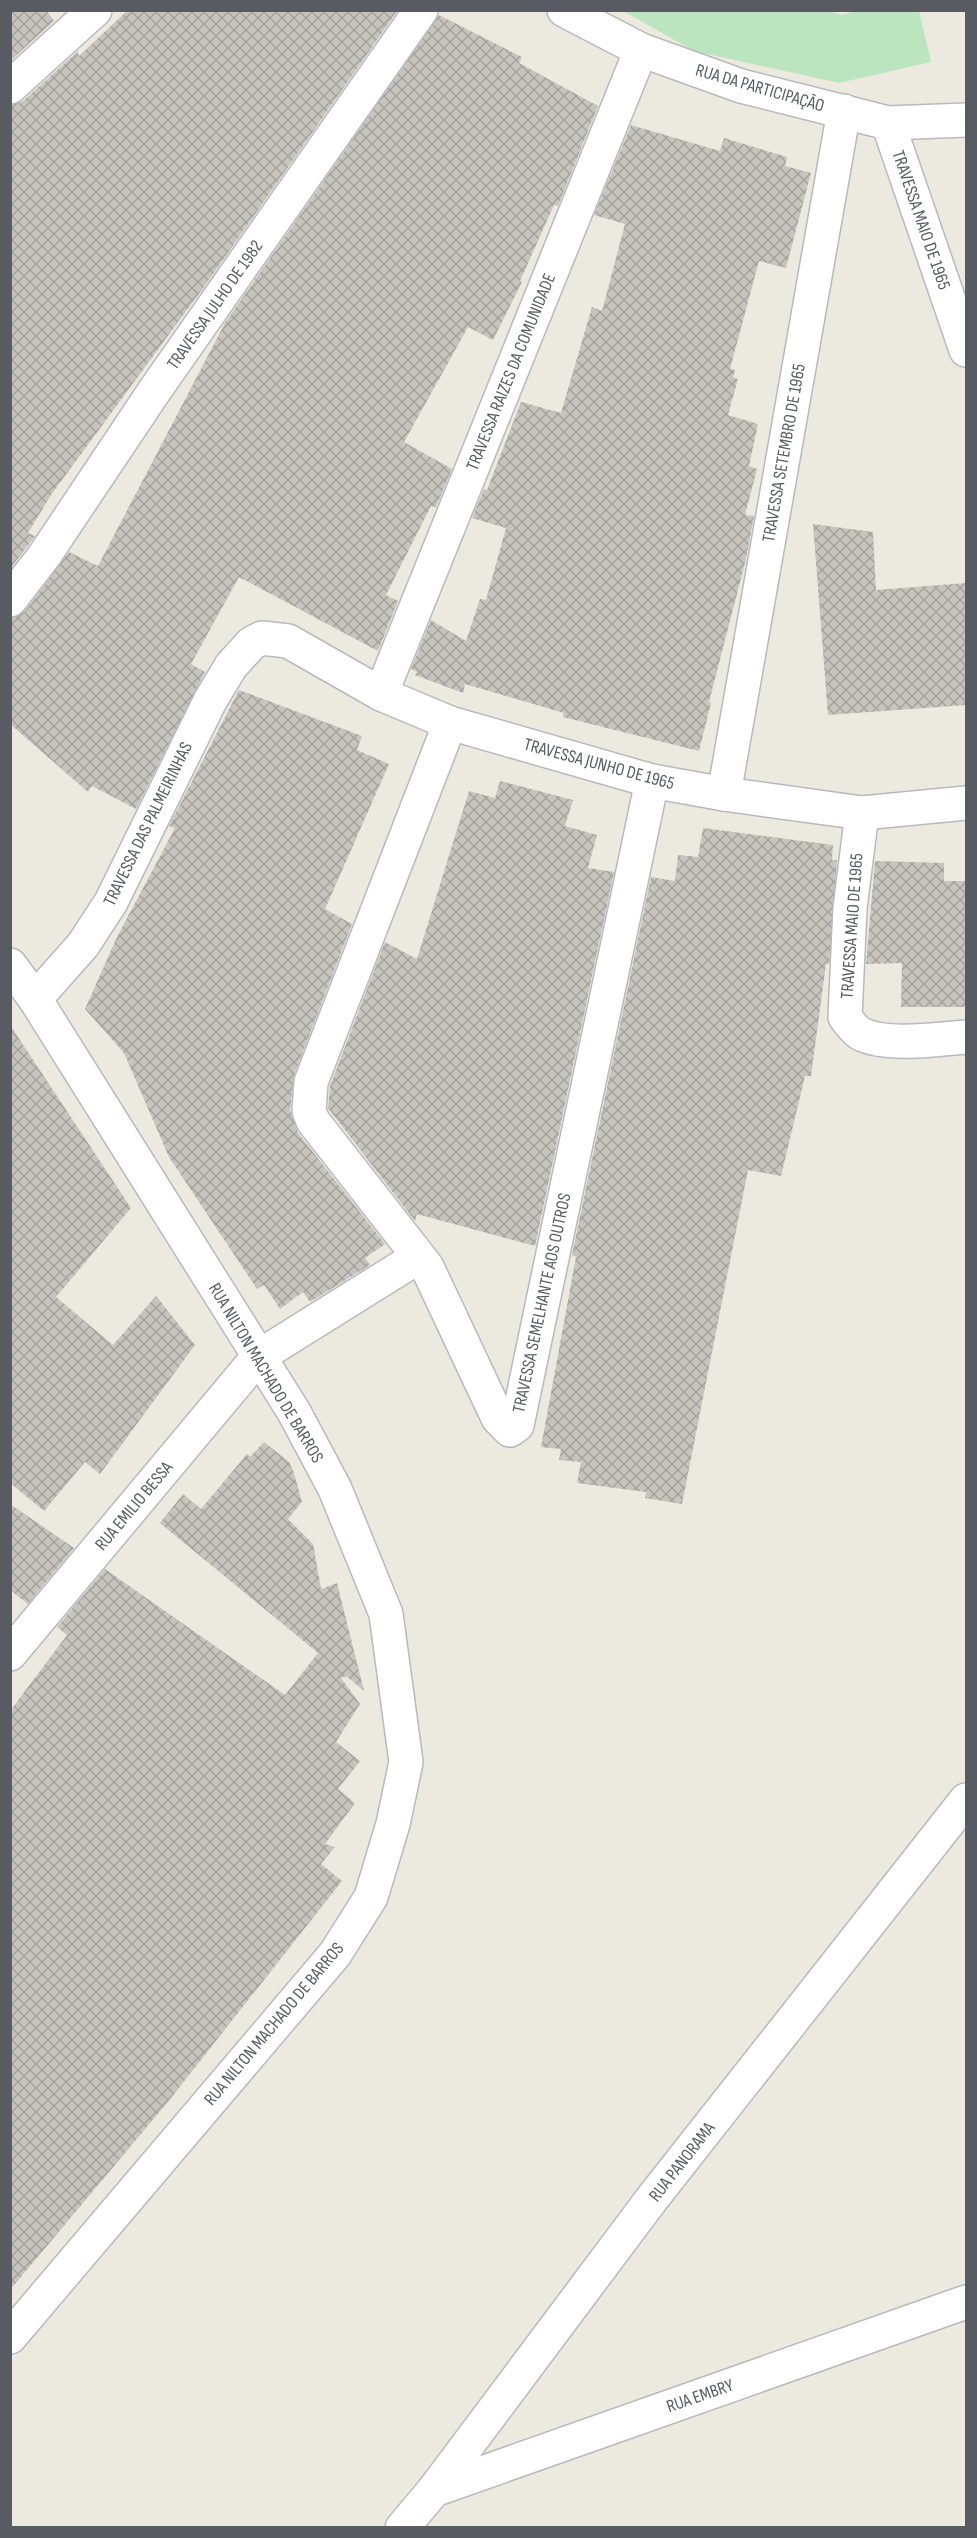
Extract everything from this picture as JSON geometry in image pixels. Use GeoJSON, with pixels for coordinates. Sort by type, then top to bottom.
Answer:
{"type":"FeatureCollection","features":[{"type":"Feature","properties":{"kind":"street"},"geometry":{"type":"LineString","coordinates":[[10,87],[95,10]]}},
{"type":"Feature","properties":{"kind":"street","name":"TRAVESSA JULHO DE 1982"},"geometry":{"type":"LineString","coordinates":[[10,600],[44,556],[155,390],[421,10]]}},
{"type":"Feature","properties":{"kind":"street","name":"RUA DA PARTICIPAÇÃO"},"geometry":{"type":"LineString","coordinates":[[564,10],[640,50],[741,86],[888,123],[966,120]]}},
{"type":"Feature","properties":{"kind":"street","name":"TRAVESSA RAIZES DA COMUNIDADE"},"geometry":{"type":"LineString","coordinates":[[381,694],[640,50]]}},
{"type":"Feature","properties":{"kind":"street","name":"TRAVESSA SETEMBRO DE 1965"},"geometry":{"type":"LineString","coordinates":[[724,794],[844,111]]}},
{"type":"Feature","properties":{"kind":"street","name":"TRAVESSA MAIO DE 1965"},"geometry":{"type":"LineString","coordinates":[[888,123],[966,350]]}},
{"type":"Feature","properties":{"kind":"street","name":"TRAVESSA JUNHO DE 1965"},"geometry":{"type":"LineString","coordinates":[[252,643],[268,637],[288,641],[381,694],[450,723],[652,781],[724,794],[862,813],[966,803]]}},
{"type":"Feature","properties":{"kind":"street","name":"TRAVESSA DAS PALMEIRINHAS"},"geometry":{"type":"LineString","coordinates":[[35,999],[83,945],[111,902],[210,701],[231,666],[252,643]]}},
{"type":"Feature","properties":{"kind":"street","name":"TRAVESSA SEMELHANTE AOS OUTROS"},"geometry":{"type":"LineString","coordinates":[[450,723],[311,1082],[309,1101],[313,1121],[427,1267],[501,1424],[513,1430],[517,1425],[652,781]]}},
{"type":"Feature","properties":{"kind":"street","name":"TRAVESSA MAIO DE 1965"},"geometry":{"type":"LineString","coordinates":[[862,813],[850,908],[845,1017],[861,1034],[899,1041],[966,1037]]}},
{"type":"Feature","properties":{"kind":"street","name":"RUA NILTON MACHADO DE BARROS"},"geometry":{"type":"LineString","coordinates":[[10,965],[35,999],[294,1412],[335,1489],[386,1614],[406,1762],[393,1824],[371,1897],[335,1954],[10,2337]]}},
{"type":"Feature","properties":{"kind":"street","name":"RUA EMILIO BESSA"},"geometry":{"type":"LineString","coordinates":[[10,1654],[258,1357],[418,1257]]}},
{"type":"Feature","properties":{"kind":"street","name":"RUA PANORAMA"},"geometry":{"type":"LineString","coordinates":[[402,2528],[434,2490],[651,2200],[966,1800]]}},
{"type":"Feature","properties":{"kind":"street","name":"RUA EMBRY"},"geometry":{"type":"LineString","coordinates":[[434,2490],[966,2302]]}},
{"type":"Feature","properties":{"kind":"green space"},"geometry":{"type":"Polygon","coordinates":[[[824,10],[842,15],[855,11],[919,11],[931,62],[839,83],[694,51],[623,11],[824,10]]]}},
{"type":"Feature","properties":{"kind":"building"},"geometry":{"type":"Polygon","coordinates":[[[10,10],[46,10],[54,21],[10,61],[10,10]]]}},
{"type":"Feature","properties":{"kind":"building"},"geometry":{"type":"Polygon","coordinates":[[[128,10],[398,10],[209,280],[51,495],[28,533],[35,536],[10,569],[10,105],[23,101],[77,52],[79,56],[128,10]]]}},
{"type":"Feature","properties":{"kind":"building"},"geometry":{"type":"Polygon","coordinates":[[[439,15],[522,57],[519,63],[598,106],[558,206],[554,205],[520,281],[522,282],[493,340],[468,327],[404,442],[452,469],[436,507],[431,506],[386,595],[398,601],[378,651],[239,577],[191,664],[205,672],[136,809],[92,786],[88,792],[10,724],[10,618],[25,611],[69,552],[98,566],[225,323],[439,15]]]}},
{"type":"Feature","properties":{"kind":"building"},"geometry":{"type":"Polygon","coordinates":[[[631,125],[720,151],[724,138],[787,157],[785,166],[811,173],[786,268],[759,261],[730,369],[735,370],[733,377],[738,379],[728,415],[758,424],[749,466],[757,469],[745,515],[754,516],[746,559],[709,702],[711,703],[699,751],[563,717],[564,713],[465,684],[463,693],[415,675],[417,672],[411,669],[431,620],[466,641],[480,599],[486,600],[506,528],[472,518],[484,489],[487,490],[521,402],[561,413],[592,307],[602,311],[625,224],[594,215],[631,125]]]}},
{"type":"Feature","properties":{"kind":"building"},"geometry":{"type":"Polygon","coordinates":[[[813,524],[873,532],[876,590],[966,583],[966,705],[828,715],[813,524]]]}},
{"type":"Feature","properties":{"kind":"building"},"geometry":{"type":"Polygon","coordinates":[[[239,690],[362,736],[357,750],[389,764],[325,909],[352,924],[294,1075],[290,1110],[298,1133],[385,1244],[365,1258],[370,1265],[310,1302],[303,1292],[280,1309],[264,1285],[257,1289],[169,1157],[124,1053],[85,1009],[117,937],[175,828],[169,826],[239,690]]]}},
{"type":"Feature","properties":{"kind":"building"},"geometry":{"type":"Polygon","coordinates":[[[500,781],[573,800],[565,826],[597,835],[588,868],[614,872],[535,1246],[417,1214],[415,1221],[328,1108],[330,1086],[385,942],[417,959],[469,791],[495,798],[500,781]]]}},
{"type":"Feature","properties":{"kind":"building"},"geometry":{"type":"Polygon","coordinates":[[[703,828],[833,845],[832,860],[837,860],[829,964],[826,964],[811,1076],[805,1076],[781,1176],[748,1170],[682,1504],[645,1498],[646,1492],[577,1483],[581,1462],[559,1460],[561,1449],[541,1447],[576,1257],[572,1255],[651,877],[675,881],[678,855],[698,857],[703,828]]]}},
{"type":"Feature","properties":{"kind":"building"},"geometry":{"type":"Polygon","coordinates":[[[875,861],[944,863],[944,881],[966,881],[966,1007],[901,1007],[902,963],[866,964],[875,861]]]}},
{"type":"Feature","properties":{"kind":"building"},"geometry":{"type":"Polygon","coordinates":[[[10,1025],[131,1208],[56,1297],[113,1345],[156,1296],[195,1345],[100,1474],[85,1462],[44,1511],[10,1483],[10,1025]]]}},
{"type":"Feature","properties":{"kind":"building"},"geometry":{"type":"Polygon","coordinates":[[[264,1442],[289,1462],[294,1473],[302,1502],[288,1519],[313,1544],[321,1589],[337,1583],[364,1691],[346,1676],[341,1678],[360,1704],[336,1742],[360,1761],[338,1789],[355,1803],[325,1844],[335,1847],[321,1864],[342,1881],[167,2103],[10,2290],[10,1711],[67,1635],[57,1627],[105,1569],[285,1695],[318,1653],[160,1523],[183,1494],[201,1509],[247,1454],[250,1457],[264,1442]]]}},
{"type":"Feature","properties":{"kind":"building"},"geometry":{"type":"Polygon","coordinates":[[[10,1504],[74,1548],[28,1604],[10,1590],[10,1504]]]}}]}
